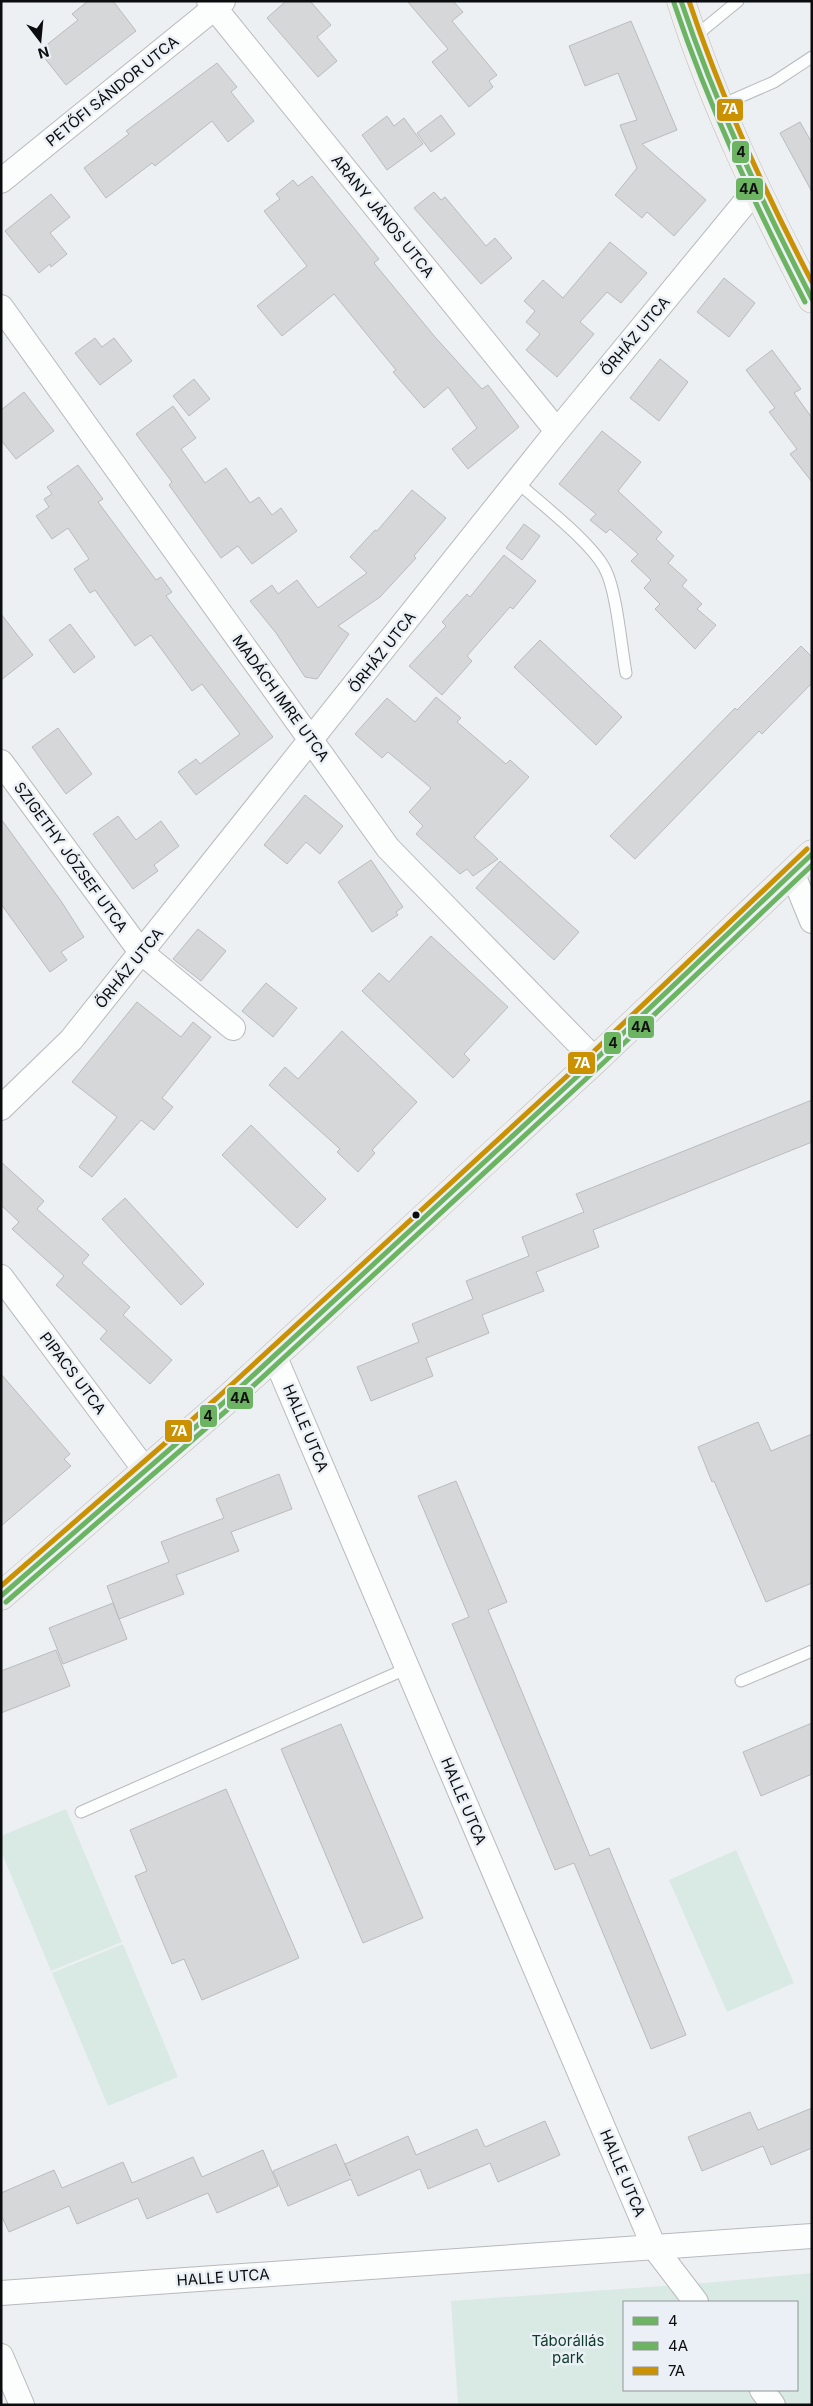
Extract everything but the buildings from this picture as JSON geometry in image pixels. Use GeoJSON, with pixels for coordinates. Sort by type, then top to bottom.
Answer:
{"type":"FeatureCollection","features":[{"type":"Feature","properties":{"kind":"street"},"geometry":{"type":"LineString","coordinates":[[681,1],[692,38],[718,106],[756,190],[812,299]]}},
{"type":"Feature","properties":{"kind":"street","name":"PETŐFI SÁNDOR UTCA"},"geometry":{"type":"LineString","coordinates":[[1,181],[215,4]]}},
{"type":"Feature","properties":{"kind":"street","name":"ARANY JÁNOS UTCA"},"geometry":{"type":"LineString","coordinates":[[215,4],[557,431]]}},
{"type":"Feature","properties":{"kind":"street","name":"ŐRHÁZ UTCA"},"geometry":{"type":"LineString","coordinates":[[1,1108],[71,1040],[557,431],[756,190]]}},
{"type":"Feature","properties":{"kind":"street","name":"MADÁCH IMRE UTCA"},"geometry":{"type":"LineString","coordinates":[[1,308],[388,848],[596,1060]]}},
{"type":"Feature","properties":{"kind":"street","name":"SZIGETHY JÓZSEF UTCA"},"geometry":{"type":"LineString","coordinates":[[1,762],[141,952],[233,1028]]}},
{"type":"Feature","properties":{"kind":"street"},"geometry":{"type":"LineString","coordinates":[[1,1596],[274,1355],[596,1060],[812,854]]}},
{"type":"Feature","properties":{"kind":"street"},"geometry":{"type":"LineString","coordinates":[[792,872],[812,920]]}},
{"type":"Feature","properties":{"kind":"street","name":"PIPACS UTCA"},"geometry":{"type":"LineString","coordinates":[[1,1277],[145,1470]]}},
{"type":"Feature","properties":{"kind":"street","name":"HALLE UTCA"},"geometry":{"type":"LineString","coordinates":[[274,1355],[654,2247],[695,2301]]}},
{"type":"Feature","properties":{"kind":"street","name":"HALLE UTCA"},"geometry":{"type":"LineString","coordinates":[[1,2293],[812,2236]]}},
{"type":"Feature","properties":{"kind":"street"},"geometry":{"type":"LineString","coordinates":[[1,2356],[22,2405]]}},
{"type":"Feature","properties":{"kind":"street"},"geometry":{"type":"LineString","coordinates":[[763,2391],[773,2405]]}},
{"type":"Feature","properties":{"kind":"lane"},"geometry":{"type":"LineString","coordinates":[[692,38],[738,1]]}},
{"type":"Feature","properties":{"kind":"lane"},"geometry":{"type":"LineString","coordinates":[[718,106],[774,82],[812,57]]}},
{"type":"Feature","properties":{"kind":"lane"},"geometry":{"type":"LineString","coordinates":[[517,482],[592,550],[606,571],[612,591],[626,672]]}},
{"type":"Feature","properties":{"kind":"lane"},"geometry":{"type":"LineString","coordinates":[[741,1680],[812,1651]]}},
{"type":"Feature","properties":{"kind":"lane"},"geometry":{"type":"LineString","coordinates":[[81,1812],[408,1668]]}},
{"type":"Feature","properties":{"kind":"green space"},"geometry":{"type":"Polygon","coordinates":[[[66,1809],[122,1942],[51,1971],[1,1851],[1,1836],[66,1809]]]}},
{"type":"Feature","properties":{"kind":"green space"},"geometry":{"type":"Polygon","coordinates":[[[736,1850],[794,1983],[727,2012],[669,1880],[736,1850]]]}},
{"type":"Feature","properties":{"kind":"green space"},"geometry":{"type":"Polygon","coordinates":[[[123,1944],[178,2077],[108,2106],[52,1973],[123,1944]]]}},
{"type":"Feature","properties":{"kind":"green space","name":"Táborállás park"},"geometry":{"type":"Polygon","coordinates":[[[812,2273],[812,2405],[458,2405],[451,2301],[705,2283],[812,2273]]]}},
{"type":"Feature","properties":{"kind":"transit line","name":"4"},"geometry":{"type":"LineString","coordinates":[[681,1],[709,78],[741,153],[812,299]]}},
{"type":"Feature","properties":{"kind":"transit line","name":"7A"},"geometry":{"type":"LineString","coordinates":[[689,1],[715,73],[745,144],[812,282]]}},
{"type":"Feature","properties":{"kind":"transit line","name":"4A"},"geometry":{"type":"LineString","coordinates":[[674,3],[702,80],[734,155],[768,229],[805,302]]}},
{"type":"Feature","properties":{"kind":"transit line","name":"7A"},"geometry":{"type":"LineString","coordinates":[[1,1586],[217,1398],[590,1055],[807,849]]}},
{"type":"Feature","properties":{"kind":"transit line","name":"4"},"geometry":{"type":"LineString","coordinates":[[1,1596],[222,1404],[595,1060],[812,854]]}},
{"type":"Feature","properties":{"kind":"transit line","name":"4A"},"geometry":{"type":"LineString","coordinates":[[6,1602],[227,1410],[600,1066],[812,865]]}}]}
